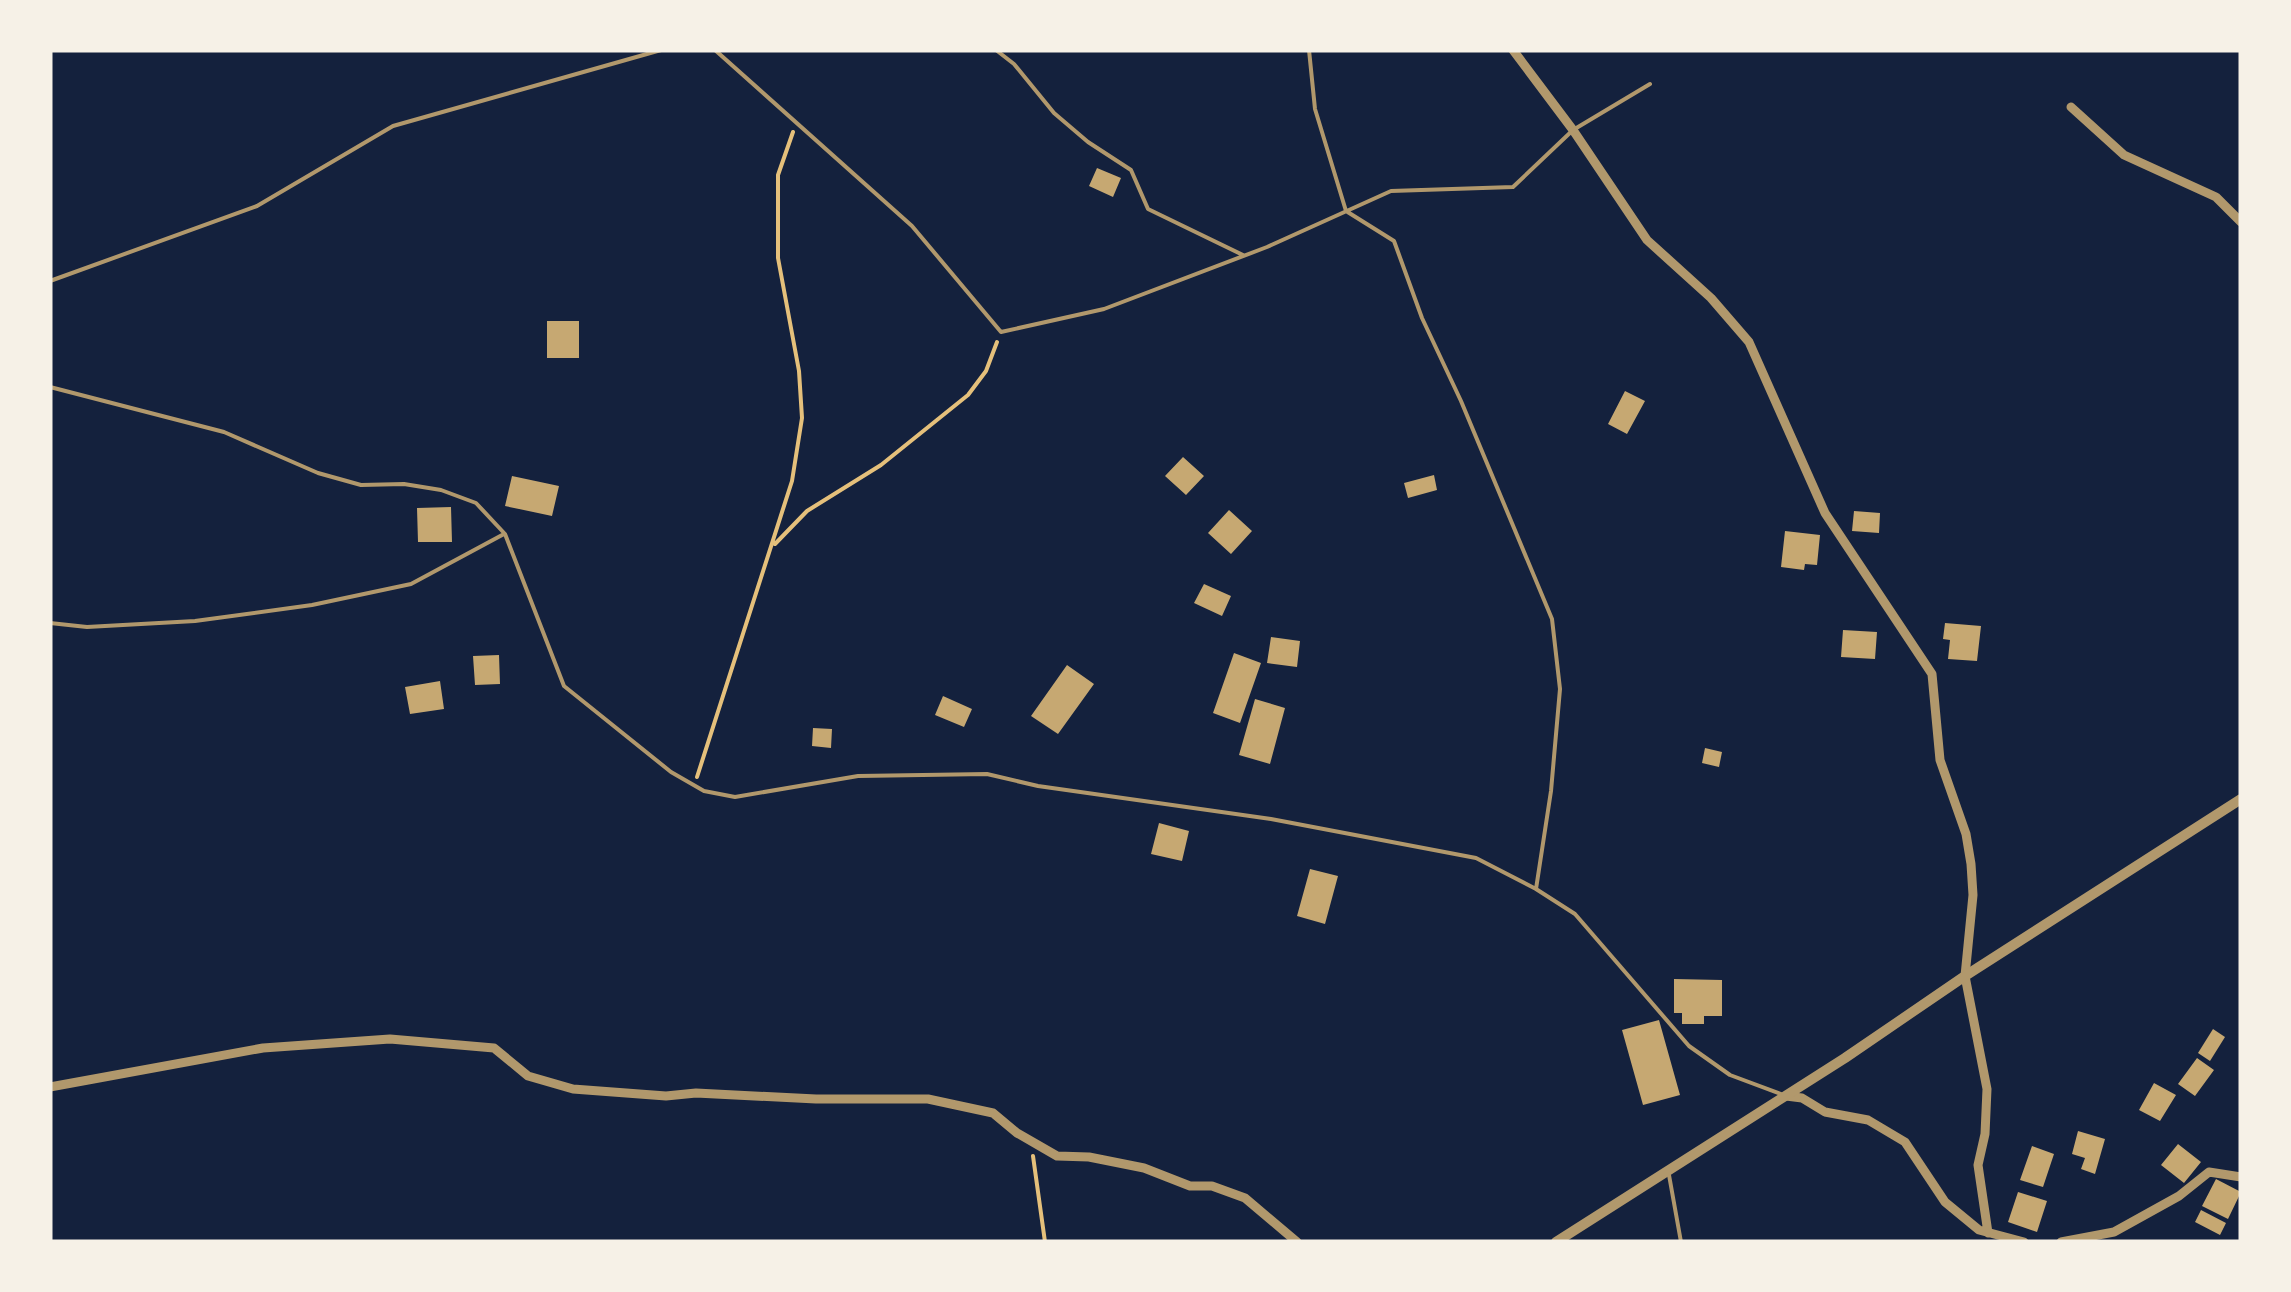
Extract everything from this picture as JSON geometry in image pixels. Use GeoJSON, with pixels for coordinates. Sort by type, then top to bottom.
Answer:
{"type":"FeatureCollection","features":[{"type":"Feature","properties":{"kind":"street"},"geometry":{"type":"LineString","coordinates":[[1513,50],[1647,240],[1711,298],[1748,342],[1825,513],[1932,674],[1940,760],[1966,834],[1971,864],[1973,896],[1965,976],[1987,1089],[1986,1134],[1978,1165],[1988,1232]]}},
{"type":"Feature","properties":{"kind":"street"},"geometry":{"type":"LineString","coordinates":[[2071,107],[2124,155],[2216,197],[2241,222]]}},
{"type":"Feature","properties":{"kind":"street"},"geometry":{"type":"LineString","coordinates":[[1556,1242],[2241,799]]}},
{"type":"Feature","properties":{"kind":"street"},"geometry":{"type":"LineString","coordinates":[[50,1086],[263,1048],[390,1040],[494,1048],[528,1076],[573,1089],[666,1096],[696,1093],[928,1099],[994,1113],[1057,1156],[1144,1168],[1190,1186],[1212,1186],[1245,1198],[1297,1242]]}},
{"type":"Feature","properties":{"kind":"street"},"geometry":{"type":"LineString","coordinates":[[1786,1096],[1802,1098],[1825,1112],[1868,1120],[1906,1142],[1945,1202],[1979,1230],[2024,1242]]}},
{"type":"Feature","properties":{"kind":"street"},"geometry":{"type":"LineString","coordinates":[[2060,1242],[2114,1232],[2179,1196],[2209,1172],[2241,1177]]}},
{"type":"Feature","properties":{"kind":"lane"},"geometry":{"type":"LineString","coordinates":[[50,282],[257,206],[393,126],[661,50]]}},
{"type":"Feature","properties":{"kind":"lane"},"geometry":{"type":"LineString","coordinates":[[715,50],[912,226],[1001,332],[1104,310],[1244,256],[1390,191],[1513,188],[1573,130],[1650,84]]}},
{"type":"Feature","properties":{"kind":"lane"},"geometry":{"type":"LineString","coordinates":[[996,50],[1014,64],[1054,113],[1088,142],[1131,170],[1148,210],[1244,256]]}},
{"type":"Feature","properties":{"kind":"lane"},"geometry":{"type":"LineString","coordinates":[[1309,50],[1315,110],[1346,211],[1394,242],[1422,318],[1552,619],[1560,689],[1551,791],[1536,889]]}},
{"type":"Feature","properties":{"kind":"lane"},"geometry":{"type":"LineString","coordinates":[[50,388],[224,432],[318,473],[361,486],[404,484],[440,490],[476,503],[505,534],[564,686],[670,772],[694,785],[735,797],[858,776],[987,774],[1038,786],[1272,819],[1476,858],[1575,914],[1689,1046],[1730,1075],[1786,1096]]}},
{"type":"Feature","properties":{"kind":"lane"},"geometry":{"type":"LineString","coordinates":[[50,624],[87,627],[195,621],[328,601],[411,584],[505,534]]}},
{"type":"Feature","properties":{"kind":"lane"},"geometry":{"type":"LineString","coordinates":[[1668,1171],[1681,1242]]}},
{"type":"Feature","properties":{"kind":"path"},"geometry":{"type":"LineString","coordinates":[[694,785],[792,481],[802,418],[797,356],[778,258],[778,175],[796,122]]}},
{"type":"Feature","properties":{"kind":"path"},"geometry":{"type":"LineString","coordinates":[[772,547],[807,511],[881,465],[968,395],[986,372],[1001,332]]}},
{"type":"Feature","properties":{"kind":"path"},"geometry":{"type":"LineString","coordinates":[[1031,1141],[1045,1242]]}},
{"type":"Feature","properties":{"kind":"building"},"geometry":{"type":"Polygon","coordinates":[[[1097,168],[1121,178],[1113,197],[1089,186],[1097,168]]]}},
{"type":"Feature","properties":{"kind":"building"},"geometry":{"type":"Polygon","coordinates":[[[547,321],[579,321],[579,358],[547,358],[547,321]]]}},
{"type":"Feature","properties":{"kind":"building"},"geometry":{"type":"Polygon","coordinates":[[[1625,391],[1645,401],[1627,434],[1608,424],[1625,391]]]}},
{"type":"Feature","properties":{"kind":"building"},"geometry":{"type":"Polygon","coordinates":[[[1183,457],[1204,476],[1186,495],[1165,476],[1183,457]]]}},
{"type":"Feature","properties":{"kind":"building"},"geometry":{"type":"Polygon","coordinates":[[[1434,475],[1437,490],[1408,498],[1404,483],[1434,475]]]}},
{"type":"Feature","properties":{"kind":"building"},"geometry":{"type":"Polygon","coordinates":[[[512,476],[559,486],[552,516],[505,506],[512,476]]]}},
{"type":"Feature","properties":{"kind":"building"},"geometry":{"type":"Polygon","coordinates":[[[451,507],[452,542],[418,542],[417,508],[451,507]]]}},
{"type":"Feature","properties":{"kind":"building"},"geometry":{"type":"Polygon","coordinates":[[[1229,510],[1252,531],[1231,554],[1208,533],[1229,510]]]}},
{"type":"Feature","properties":{"kind":"building"},"geometry":{"type":"Polygon","coordinates":[[[1854,511],[1880,513],[1879,533],[1852,531],[1854,511]]]}},
{"type":"Feature","properties":{"kind":"building"},"geometry":{"type":"Polygon","coordinates":[[[1785,531],[1820,535],[1817,565],[1805,564],[1804,570],[1781,567],[1785,531]]]}},
{"type":"Feature","properties":{"kind":"building"},"geometry":{"type":"Polygon","coordinates":[[[1204,584],[1231,596],[1222,616],[1194,603],[1204,584]]]}},
{"type":"Feature","properties":{"kind":"building"},"geometry":{"type":"Polygon","coordinates":[[[1945,623],[1981,626],[1977,661],[1948,659],[1950,640],[1943,639],[1945,623]]]}},
{"type":"Feature","properties":{"kind":"building"},"geometry":{"type":"Polygon","coordinates":[[[1843,630],[1877,632],[1875,659],[1841,657],[1843,630]]]}},
{"type":"Feature","properties":{"kind":"building"},"geometry":{"type":"Polygon","coordinates":[[[1271,637],[1300,641],[1297,667],[1267,663],[1271,637]]]}},
{"type":"Feature","properties":{"kind":"building"},"geometry":{"type":"Polygon","coordinates":[[[1234,653],[1261,663],[1240,723],[1213,713],[1234,653]]]}},
{"type":"Feature","properties":{"kind":"building"},"geometry":{"type":"Polygon","coordinates":[[[499,655],[500,684],[475,685],[473,656],[499,655]]]}},
{"type":"Feature","properties":{"kind":"building"},"geometry":{"type":"Polygon","coordinates":[[[1067,665],[1094,684],[1058,734],[1031,716],[1067,665]]]}},
{"type":"Feature","properties":{"kind":"building"},"geometry":{"type":"Polygon","coordinates":[[[440,681],[444,709],[410,714],[405,687],[440,681]]]}},
{"type":"Feature","properties":{"kind":"building"},"geometry":{"type":"Polygon","coordinates":[[[943,696],[972,709],[964,727],[935,715],[943,696]]]}},
{"type":"Feature","properties":{"kind":"building"},"geometry":{"type":"Polygon","coordinates":[[[1255,699],[1285,708],[1270,764],[1239,755],[1255,699]]]}},
{"type":"Feature","properties":{"kind":"building"},"geometry":{"type":"Polygon","coordinates":[[[813,728],[832,729],[831,748],[812,746],[813,728]]]}},
{"type":"Feature","properties":{"kind":"building"},"geometry":{"type":"Polygon","coordinates":[[[1705,748],[1722,752],[1719,767],[1702,763],[1705,748]]]}},
{"type":"Feature","properties":{"kind":"building"},"geometry":{"type":"Polygon","coordinates":[[[1159,823],[1189,831],[1182,861],[1151,854],[1159,823]]]}},
{"type":"Feature","properties":{"kind":"building"},"geometry":{"type":"Polygon","coordinates":[[[1310,869],[1338,876],[1325,924],[1297,916],[1310,869]]]}},
{"type":"Feature","properties":{"kind":"building"},"geometry":{"type":"Polygon","coordinates":[[[1674,979],[1722,980],[1722,1016],[1704,1016],[1704,1024],[1682,1024],[1682,1013],[1674,1013],[1674,979]]]}},
{"type":"Feature","properties":{"kind":"building"},"geometry":{"type":"Polygon","coordinates":[[[1659,1020],[1680,1095],[1643,1105],[1622,1030],[1659,1020]]]}},
{"type":"Feature","properties":{"kind":"building"},"geometry":{"type":"Polygon","coordinates":[[[2213,1029],[2225,1037],[2210,1061],[2198,1053],[2213,1029]]]}},
{"type":"Feature","properties":{"kind":"building"},"geometry":{"type":"Polygon","coordinates":[[[2197,1058],[2214,1070],[2195,1096],[2178,1084],[2197,1058]]]}},
{"type":"Feature","properties":{"kind":"building"},"geometry":{"type":"Polygon","coordinates":[[[2154,1083],[2176,1095],[2160,1121],[2139,1110],[2154,1083]]]}},
{"type":"Feature","properties":{"kind":"building"},"geometry":{"type":"Polygon","coordinates":[[[2078,1131],[2105,1139],[2095,1174],[2081,1169],[2085,1158],[2072,1154],[2078,1131]]]}},
{"type":"Feature","properties":{"kind":"building"},"geometry":{"type":"Polygon","coordinates":[[[2178,1144],[2201,1162],[2184,1183],[2161,1165],[2178,1144]]]}},
{"type":"Feature","properties":{"kind":"building"},"geometry":{"type":"Polygon","coordinates":[[[2032,1146],[2054,1154],[2043,1187],[2020,1180],[2032,1146]]]}},
{"type":"Feature","properties":{"kind":"building"},"geometry":{"type":"Polygon","coordinates":[[[2216,1179],[2241,1192],[2228,1219],[2202,1206],[2216,1179]]]}},
{"type":"Feature","properties":{"kind":"building"},"geometry":{"type":"Polygon","coordinates":[[[2018,1192],[2047,1201],[2037,1232],[2008,1222],[2018,1192]]]}},
{"type":"Feature","properties":{"kind":"building"},"geometry":{"type":"Polygon","coordinates":[[[2201,1210],[2226,1223],[2220,1235],[2195,1222],[2201,1210]]]}}]}
